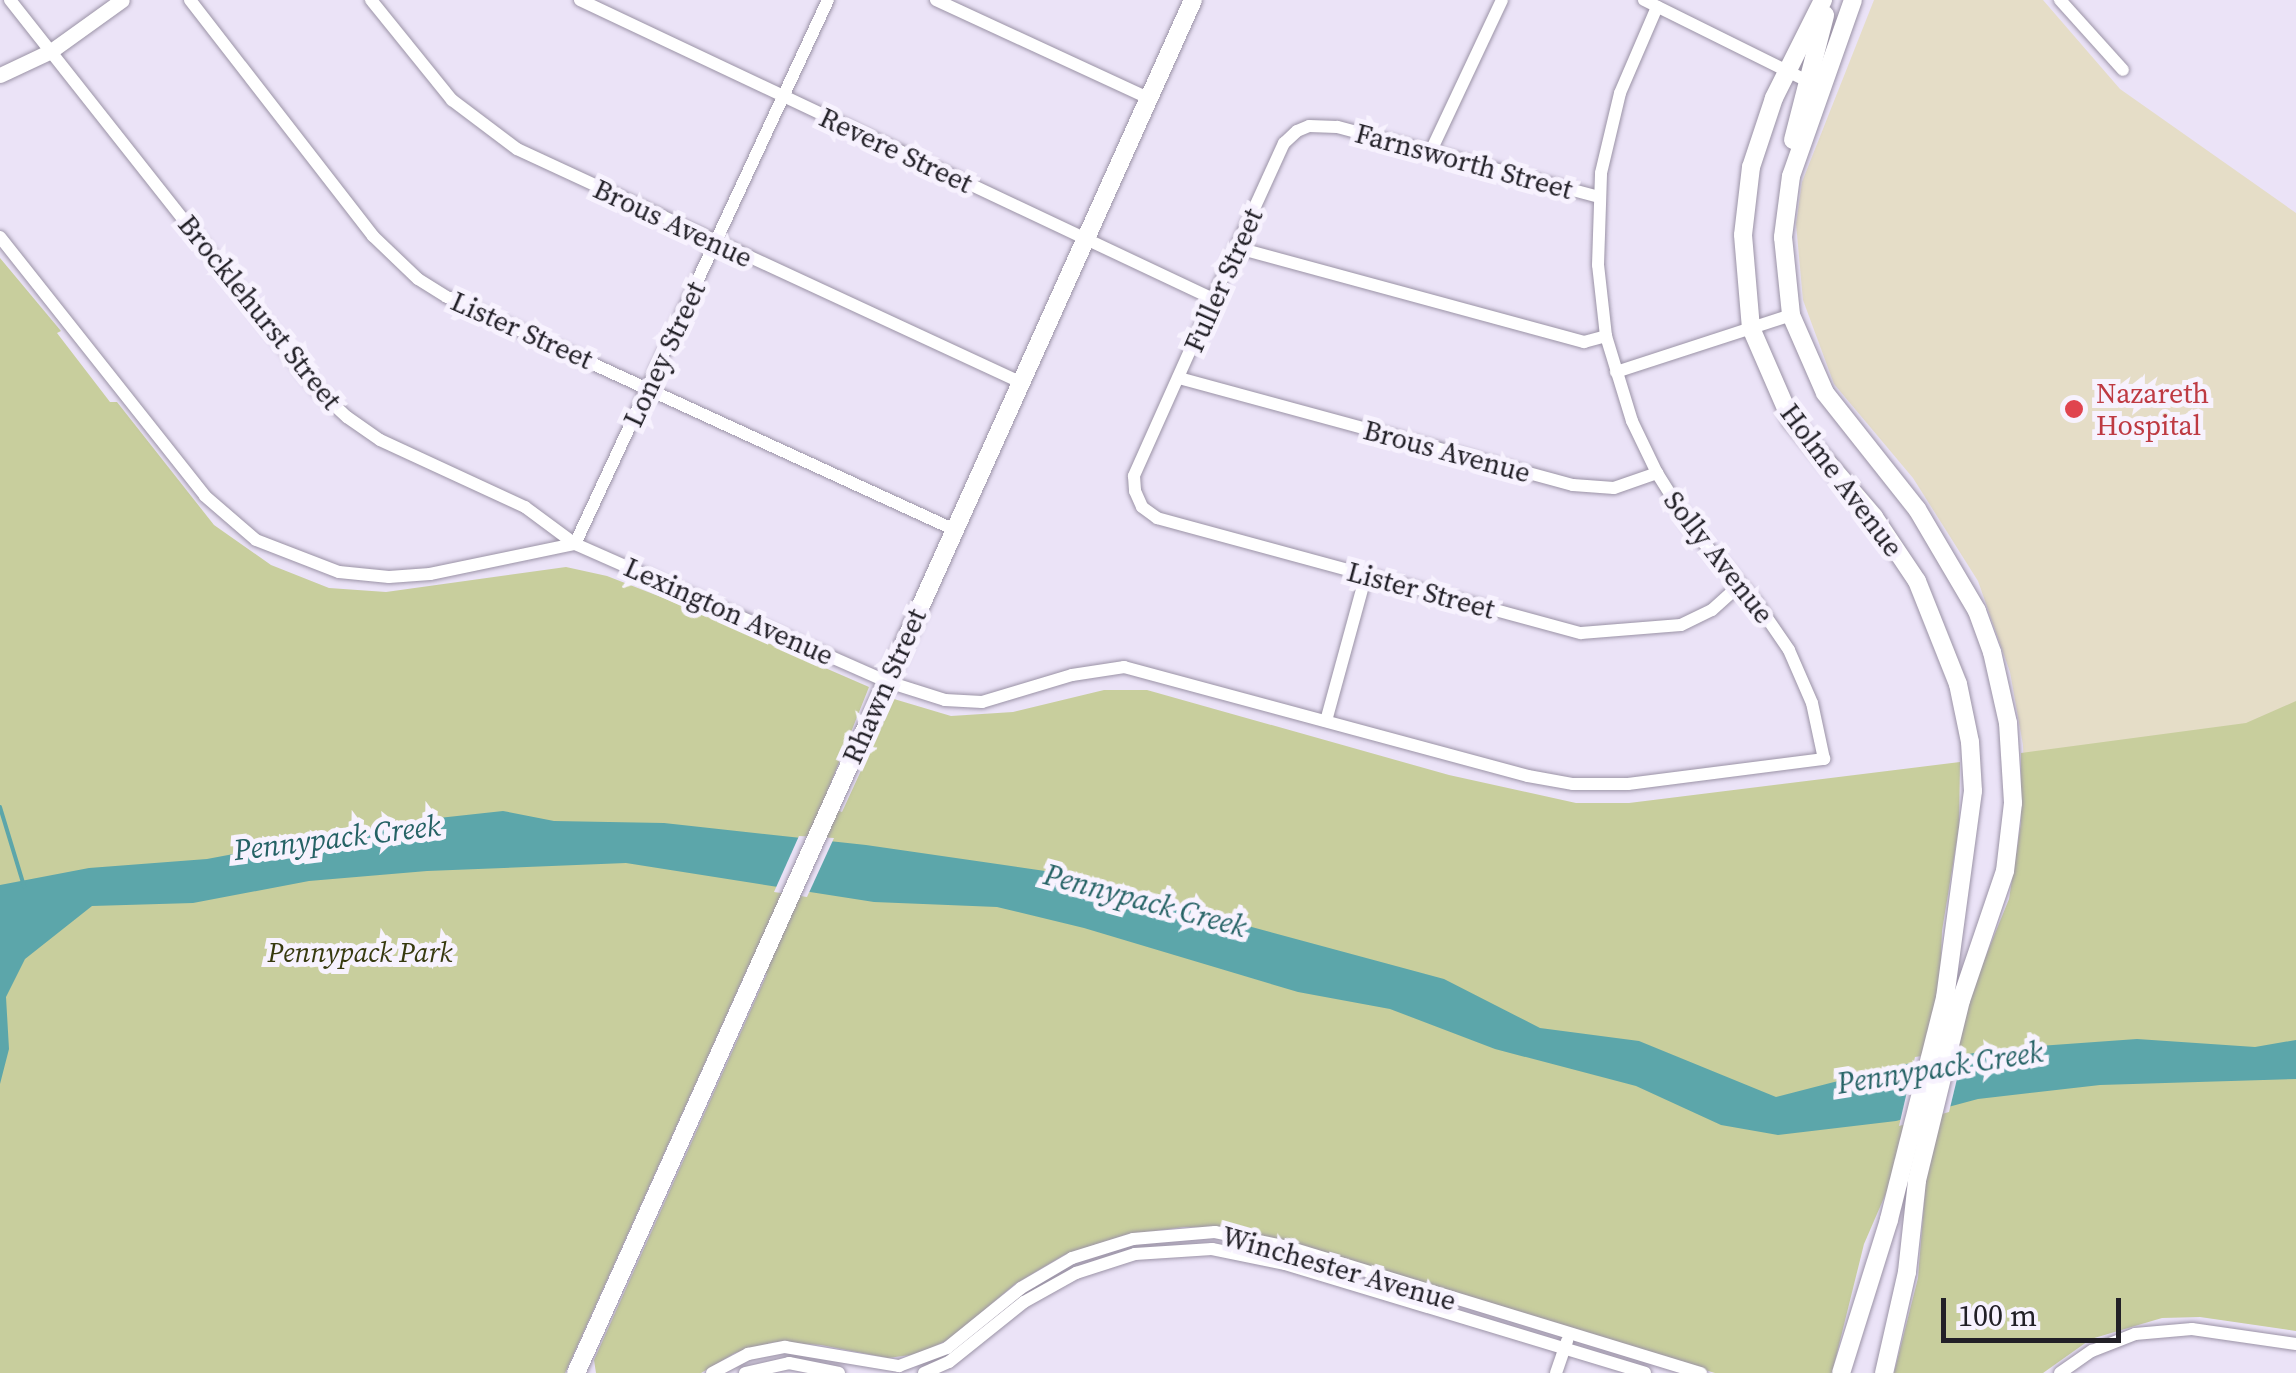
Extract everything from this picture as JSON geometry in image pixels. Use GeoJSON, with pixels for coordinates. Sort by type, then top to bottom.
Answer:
{"type":"FeatureCollection","features":[{"type":"Feature","properties":{"kind":"main road","name":"Rhawn Street"},"geometry":{"type":"LineString","coordinates":[[576,1373],[1193,0]]}},
{"type":"Feature","properties":{"kind":"main road","name":"Holme Avenue"},"geometry":{"type":"LineString","coordinates":[[1826,0],[1786,71],[1764,122],[1746,192],[1744,278],[1751,328],[1791,420],[1874,517],[1917,581],[1958,684],[1972,766],[1972,825],[1953,999],[1914,1157],[1841,1373]]}},
{"type":"Feature","properties":{"kind":"main road"},"geometry":{"type":"LineString","coordinates":[[1814,85],[1826,0]]}},
{"type":"Feature","properties":{"kind":"main road","name":"Holme Avenue"},"geometry":{"type":"LineString","coordinates":[[1853,0],[1814,85],[1790,176],[1784,237],[1792,315],[1825,393],[1926,523],[1966,587],[1992,652],[2008,723],[2013,803],[2005,872],[1953,999]]}},
{"type":"Feature","properties":{"kind":"main road","name":"Holme Avenue"},"geometry":{"type":"LineString","coordinates":[[1884,1373],[1907,1272],[1914,1157]]}},
{"type":"Feature","properties":{"kind":"street","name":"Brocklehurst Street"},"geometry":{"type":"LineString","coordinates":[[10,0],[312,382],[347,418],[380,440],[525,507],[575,544]]}},
{"type":"Feature","properties":{"kind":"street"},"geometry":{"type":"LineString","coordinates":[[0,75],[51,50],[122,0]]}},
{"type":"Feature","properties":{"kind":"street","name":"Lister Street"},"geometry":{"type":"LineString","coordinates":[[190,0],[398,264],[447,297],[955,530]]}},
{"type":"Feature","properties":{"kind":"street","name":"Brous Avenue"},"geometry":{"type":"LineString","coordinates":[[371,0],[452,100],[490,132],[715,244],[1020,382]]}},
{"type":"Feature","properties":{"kind":"street","name":"Revere Street"},"geometry":{"type":"LineString","coordinates":[[580,0],[1214,299]]}},
{"type":"Feature","properties":{"kind":"street","name":"Loney Street"},"geometry":{"type":"LineString","coordinates":[[575,544],[828,0]]}},
{"type":"Feature","properties":{"kind":"street"},"geometry":{"type":"LineString","coordinates":[[936,0],[1148,98]]}},
{"type":"Feature","properties":{"kind":"street"},"geometry":{"type":"LineString","coordinates":[[1430,153],[1502,0]]}},
{"type":"Feature","properties":{"kind":"street"},"geometry":{"type":"LineString","coordinates":[[1644,0],[1814,85]]}},
{"type":"Feature","properties":{"kind":"street"},"geometry":{"type":"LineString","coordinates":[[2060,0],[2123,70]]}},
{"type":"Feature","properties":{"kind":"street","name":"Solly Avenue"},"geometry":{"type":"LineString","coordinates":[[1657,7],[1620,93],[1599,197],[1598,265],[1606,336],[1616,372],[1657,474],[1694,532],[1774,627],[1802,676],[1824,758]]}},
{"type":"Feature","properties":{"kind":"street","name":"Farnsworth Street"},"geometry":{"type":"LineString","coordinates":[[1328,125],[1599,197]]}},
{"type":"Feature","properties":{"kind":"street","name":"Fuller Street"},"geometry":{"type":"LineString","coordinates":[[1140,462],[1284,144],[1309,126],[1328,125]]}},
{"type":"Feature","properties":{"kind":"street"},"geometry":{"type":"LineString","coordinates":[[0,237],[205,496],[256,540],[339,572],[389,577],[430,574],[575,544]]}},
{"type":"Feature","properties":{"kind":"street"},"geometry":{"type":"LineString","coordinates":[[1238,248],[1584,342],[1606,336]]}},
{"type":"Feature","properties":{"kind":"street"},"geometry":{"type":"LineString","coordinates":[[1616,372],[1792,315]]}},
{"type":"Feature","properties":{"kind":"street","name":"Brous Avenue"},"geometry":{"type":"LineString","coordinates":[[1179,378],[1574,485],[1614,488],[1657,474]]}},
{"type":"Feature","properties":{"kind":"street","name":"Lister Street"},"geometry":{"type":"LineString","coordinates":[[1140,462],[1134,476],[1135,491],[1142,507],[1157,518],[1581,634],[1681,625],[1712,610],[1740,584]]}},
{"type":"Feature","properties":{"kind":"street","name":"Lexington Avenue"},"geometry":{"type":"LineString","coordinates":[[575,544],[886,682],[945,700],[982,702],[1072,675],[1124,666],[1528,776],[1573,784],[1628,784],[1824,758]]}},
{"type":"Feature","properties":{"kind":"street"},"geometry":{"type":"LineString","coordinates":[[1326,720],[1366,575]]}},
{"type":"Feature","properties":{"kind":"street","name":"Winchester Avenue"},"geometry":{"type":"LineString","coordinates":[[712,1373],[748,1354],[785,1347],[876,1369],[899,1366],[947,1348],[1022,1288],[1116,1243],[1186,1232],[1256,1238],[1326,1259],[1567,1340],[1645,1373]]}},
{"type":"Feature","properties":{"kind":"street","name":"Winchester Avenue"},"geometry":{"type":"LineString","coordinates":[[924,1373],[949,1362],[1069,1268],[1136,1254],[1212,1249],[1701,1373]]}},
{"type":"Feature","properties":{"kind":"street"},"geometry":{"type":"LineString","coordinates":[[1322,1275],[1326,1259]]}},
{"type":"Feature","properties":{"kind":"street"},"geometry":{"type":"LineString","coordinates":[[2060,1373],[2092,1351],[2135,1334],[2192,1330],[2296,1344]]}},
{"type":"Feature","properties":{"kind":"street"},"geometry":{"type":"LineString","coordinates":[[1556,1373],[1567,1340]]}},
{"type":"Feature","properties":{"kind":"street"},"geometry":{"type":"LineString","coordinates":[[745,1373],[790,1363],[839,1373]]}},
{"type":"Feature","properties":{"kind":"shaded area","name":"Nazareth Hospital"},"geometry":{"type":"Polygon","coordinates":[[[1874,0],[2043,0],[2120,89],[2296,213],[2296,751],[2025,799],[2023,745],[2010,672],[1978,581],[1913,478],[1834,384],[1803,300],[1796,224],[1802,182],[1874,0]]]}},
{"type":"Feature","properties":{"kind":"green space","name":"Pennypack Park"},"geometry":{"type":"Polygon","coordinates":[[[0,258],[61,331],[57,333],[110,402],[117,402],[214,525],[271,565],[329,588],[386,592],[566,567],[607,576],[666,599],[869,687],[822,805],[842,812],[894,699],[951,716],[1013,712],[1104,690],[1147,690],[1449,775],[1576,803],[1629,803],[1960,762],[1959,827],[1942,931],[1940,981],[1970,995],[2009,899],[2021,823],[2021,753],[2246,723],[2296,701],[2296,1331],[2200,1317],[2162,1318],[2091,1339],[2043,1373],[1894,1373],[1918,1278],[1925,1191],[1896,1170],[1864,1244],[1832,1373],[1715,1373],[1282,1241],[1228,1228],[1184,1227],[1125,1235],[1064,1255],[1015,1284],[950,1339],[918,1354],[888,1358],[821,1345],[775,1342],[735,1353],[701,1373],[596,1373],[594,1360],[767,974],[749,965],[565,1373],[0,1373],[0,258]]]}},
{"type":"Feature","properties":{"kind":"water","name":"Pennypack Creek"},"geometry":{"type":"Polygon","coordinates":[[[503,811],[554,821],[664,823],[866,845],[1045,871],[1444,979],[1540,1028],[1639,1041],[1776,1097],[1900,1065],[1999,1049],[2137,1039],[2255,1047],[2296,1040],[2296,1079],[2100,1085],[1978,1099],[1896,1121],[1778,1135],[1721,1125],[1636,1086],[1495,1049],[1390,1009],[1298,992],[1084,928],[997,907],[874,902],[626,863],[427,871],[309,881],[193,903],[92,906],[25,959],[6,997],[9,1049],[0,1084],[0,885],[89,868],[207,859],[402,822],[503,811]]]}},
{"type":"Feature","properties":{"kind":"pier"},"geometry":{"type":"Polygon","coordinates":[[[799,836],[834,838],[807,897],[774,892],[799,836]]]}},
{"type":"Feature","properties":{"kind":"pier"},"geometry":{"type":"Polygon","coordinates":[[[1964,1050],[1949,1112],[1899,1126],[1915,1057],[1964,1050]]]}},
{"type":"Feature","properties":{"kind":"waterway"},"geometry":{"type":"LineString","coordinates":[[0,807],[24,886]]}},
{"type":"Feature","properties":{"kind":"place","name":"Nazareth Hospital"},"geometry":{"type":"Point","coordinates":[2074,409]}}]}
